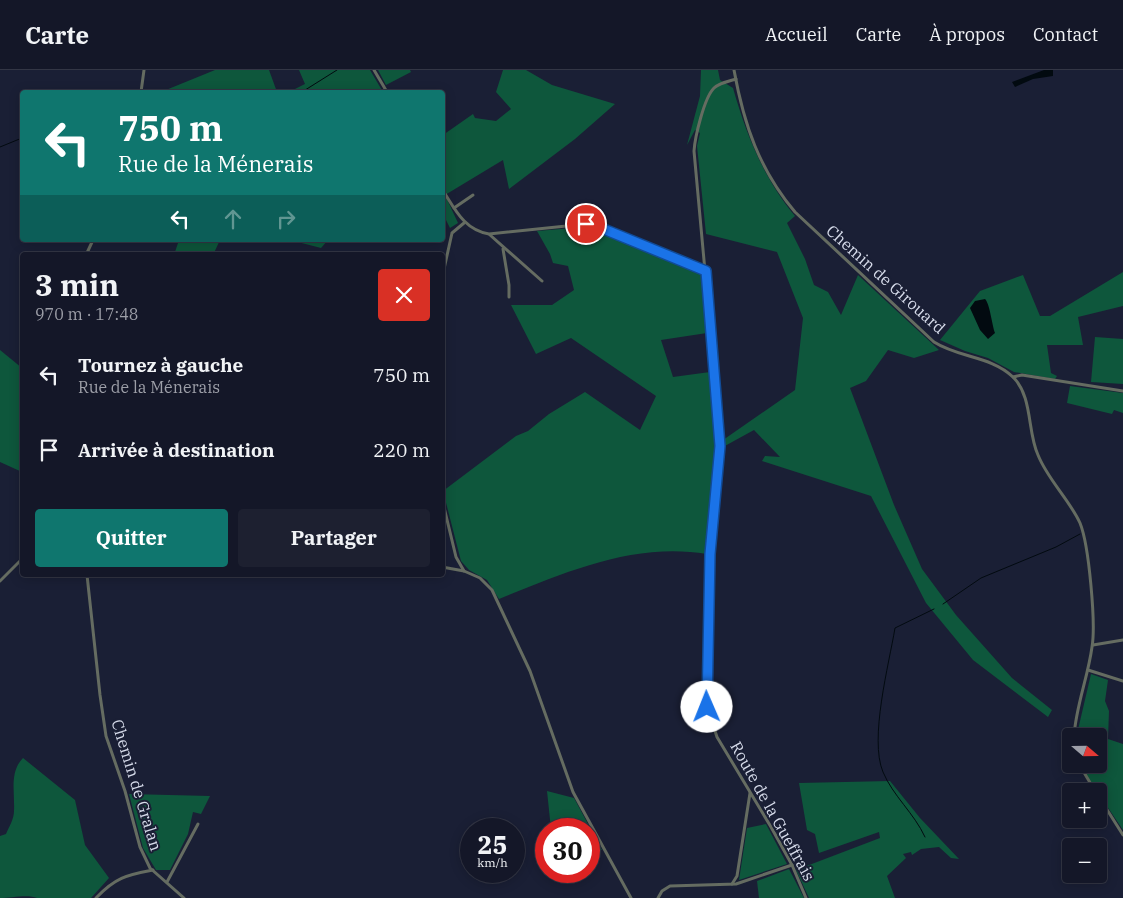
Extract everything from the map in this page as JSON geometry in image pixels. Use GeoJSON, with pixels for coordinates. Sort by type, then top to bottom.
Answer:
{"type":"FeatureCollection","features":[{"type":"Feature","properties":{"kind":"street"},"geometry":{"type":"LineString","coordinates":[[141,90],[144,70]]}},
{"type":"Feature","properties":{"kind":"street"},"geometry":{"type":"LineString","coordinates":[[374,70],[386,90]]}},
{"type":"Feature","properties":{"kind":"street","name":"Chemin de Girouard"},"geometry":{"type":"LineString","coordinates":[[734,70],[742,112],[759,155],[777,189],[795,212],[934,342],[951,350],[991,362],[1013,377],[1024,396],[1034,444],[1047,474],[1079,522],[1084,537],[1094,628],[1088,670]]}},
{"type":"Feature","properties":{"kind":"street","name":"Route de la Gueffrais"},"geometry":{"type":"LineString","coordinates":[[736,79],[718,85],[711,92],[694,144],[720,446],[710,554],[706,692],[708,715],[717,737],[792,865],[806,898]]}},
{"type":"Feature","properties":{"kind":"street"},"geometry":{"type":"LineString","coordinates":[[445,194],[464,223],[478,232],[489,234],[503,233],[586,224],[606,230],[706,271]]}},
{"type":"Feature","properties":{"kind":"street"},"geometry":{"type":"LineString","coordinates":[[454,208],[473,195]]}},
{"type":"Feature","properties":{"kind":"street"},"geometry":{"type":"LineString","coordinates":[[445,264],[452,233],[464,223]]}},
{"type":"Feature","properties":{"kind":"street"},"geometry":{"type":"LineString","coordinates":[[498,242],[503,233]]}},
{"type":"Feature","properties":{"kind":"street"},"geometry":{"type":"LineString","coordinates":[[489,234],[542,281]]}},
{"type":"Feature","properties":{"kind":"street"},"geometry":{"type":"LineString","coordinates":[[503,248],[509,296]]}},
{"type":"Feature","properties":{"kind":"street"},"geometry":{"type":"LineString","coordinates":[[1013,377],[1022,375],[1123,391]]}},
{"type":"Feature","properties":{"kind":"street"},"geometry":{"type":"LineString","coordinates":[[445,512],[456,557],[464,571]]}},
{"type":"Feature","properties":{"kind":"street"},"geometry":{"type":"LineString","coordinates":[[0,581],[20,561]]}},
{"type":"Feature","properties":{"kind":"street"},"geometry":{"type":"LineString","coordinates":[[445,568],[464,571],[480,578],[492,590],[530,671],[573,792],[631,898]]}},
{"type":"Feature","properties":{"kind":"street","name":"Chemin de Gralan"},"geometry":{"type":"LineString","coordinates":[[87,577],[106,736],[126,791],[140,847],[152,870],[184,898]]}},
{"type":"Feature","properties":{"kind":"street"},"geometry":{"type":"LineString","coordinates":[[1093,645],[1123,640]]}},
{"type":"Feature","properties":{"kind":"street"},"geometry":{"type":"LineString","coordinates":[[1076,728],[1088,670],[1123,681]]}},
{"type":"Feature","properties":{"kind":"street"},"geometry":{"type":"LineString","coordinates":[[731,885],[737,876],[750,792]]}},
{"type":"Feature","properties":{"kind":"street"},"geometry":{"type":"LineString","coordinates":[[1107,810],[1123,836]]}},
{"type":"Feature","properties":{"kind":"street"},"geometry":{"type":"LineString","coordinates":[[167,882],[198,824]]}},
{"type":"Feature","properties":{"kind":"street"},"geometry":{"type":"LineString","coordinates":[[658,898],[662,891],[670,886],[731,885],[792,865]]}},
{"type":"Feature","properties":{"kind":"street"},"geometry":{"type":"LineString","coordinates":[[96,898],[114,881],[128,875],[152,870]]}},
{"type":"Feature","properties":{"kind":"green space"},"geometry":{"type":"Polygon","coordinates":[[[215,70],[269,70],[276,90],[166,90],[215,70]]]}},
{"type":"Feature","properties":{"kind":"green space"},"geometry":{"type":"Polygon","coordinates":[[[299,70],[370,70],[382,90],[293,90],[305,84],[299,70]]]}},
{"type":"Feature","properties":{"kind":"green space"},"geometry":{"type":"Polygon","coordinates":[[[378,70],[410,70],[411,72],[386,85],[378,70]]]}},
{"type":"Feature","properties":{"kind":"green space"},"geometry":{"type":"Polygon","coordinates":[[[503,70],[526,70],[552,85],[615,104],[575,139],[509,189],[503,160],[445,195],[445,134],[473,114],[475,118],[496,121],[511,109],[496,92],[503,70]]]}},
{"type":"Feature","properties":{"kind":"green space"},"geometry":{"type":"Polygon","coordinates":[[[701,70],[718,70],[720,80],[733,88],[757,155],[774,187],[795,216],[787,223],[805,259],[814,285],[828,292],[841,315],[858,275],[939,350],[914,358],[888,350],[866,381],[850,388],[894,505],[922,569],[956,615],[1012,678],[1052,710],[1048,717],[973,660],[926,603],[871,496],[762,461],[765,456],[780,457],[754,430],[723,447],[723,440],[795,390],[803,318],[777,252],[706,234],[697,146],[700,133],[695,130],[687,145],[700,96],[701,70]]]}},
{"type":"Feature","properties":{"kind":"green space"},"geometry":{"type":"Polygon","coordinates":[[[445,195],[458,223],[450,228],[445,218],[445,195]]]}},
{"type":"Feature","properties":{"kind":"green space"},"geometry":{"type":"Polygon","coordinates":[[[584,227],[598,230],[700,274],[702,277],[707,333],[661,340],[673,377],[710,372],[718,454],[707,554],[680,551],[653,552],[627,556],[575,570],[499,599],[487,580],[469,570],[461,561],[445,499],[445,489],[516,436],[528,431],[549,414],[585,392],[640,430],[656,396],[571,338],[536,354],[511,305],[552,305],[574,290],[568,266],[553,263],[537,231],[584,227]]]}},
{"type":"Feature","properties":{"kind":"green space"},"geometry":{"type":"Polygon","coordinates":[[[178,242],[219,242],[214,252],[175,252],[178,242]]]}},
{"type":"Feature","properties":{"kind":"green space"},"geometry":{"type":"Polygon","coordinates":[[[298,242],[326,242],[321,248],[298,242]]]}},
{"type":"Feature","properties":{"kind":"green space"},"geometry":{"type":"Polygon","coordinates":[[[1123,272],[1123,306],[1078,317],[1083,345],[1047,345],[1051,373],[1057,376],[1055,379],[1014,372],[988,358],[965,351],[940,340],[980,291],[1023,275],[1040,316],[1050,316],[1123,272]]]}},
{"type":"Feature","properties":{"kind":"green space"},"geometry":{"type":"Polygon","coordinates":[[[1095,337],[1123,339],[1123,384],[1091,382],[1095,337]]]}},
{"type":"Feature","properties":{"kind":"green space"},"geometry":{"type":"Polygon","coordinates":[[[0,350],[20,366],[20,471],[0,462],[0,350]]]}},
{"type":"Feature","properties":{"kind":"green space"},"geometry":{"type":"Polygon","coordinates":[[[1070,386],[1123,393],[1123,413],[1114,410],[1112,414],[1067,403],[1070,386]]]}},
{"type":"Feature","properties":{"kind":"green space"},"geometry":{"type":"Polygon","coordinates":[[[1091,674],[1108,680],[1105,701],[1109,711],[1108,739],[1108,728],[1078,728],[1091,674]]]}},
{"type":"Feature","properties":{"kind":"green space"},"geometry":{"type":"Polygon","coordinates":[[[1108,739],[1123,744],[1123,830],[1107,806],[1107,783],[1091,783],[1086,773],[1108,772],[1108,739]]]}},
{"type":"Feature","properties":{"kind":"green space"},"geometry":{"type":"Polygon","coordinates":[[[23,758],[75,800],[85,845],[109,878],[91,898],[37,898],[24,896],[0,898],[0,836],[6,834],[13,817],[14,776],[23,758]]]}},
{"type":"Feature","properties":{"kind":"green space"},"geometry":{"type":"Polygon","coordinates":[[[890,781],[920,818],[959,859],[951,858],[939,847],[921,849],[912,855],[911,852],[903,854],[906,858],[887,876],[895,898],[809,898],[796,870],[880,838],[879,832],[819,853],[815,834],[807,830],[799,783],[890,781]]]}},
{"type":"Feature","properties":{"kind":"green space"},"geometry":{"type":"Polygon","coordinates":[[[547,791],[574,798],[585,818],[550,818],[547,791]]]}},
{"type":"Feature","properties":{"kind":"green space"},"geometry":{"type":"Polygon","coordinates":[[[129,794],[210,796],[201,814],[193,812],[188,834],[170,870],[156,870],[143,848],[129,794]]]}},
{"type":"Feature","properties":{"kind":"green space"},"geometry":{"type":"Polygon","coordinates":[[[766,824],[787,864],[739,880],[747,828],[766,824]]]}},
{"type":"Feature","properties":{"kind":"green space"},"geometry":{"type":"Polygon","coordinates":[[[789,869],[804,898],[759,898],[757,881],[789,869]]]}},
{"type":"Feature","properties":{"kind":"shaded area"},"geometry":{"type":"Polygon","coordinates":[[[1044,70],[1053,70],[1053,76],[1033,79],[1015,87],[1012,82],[1044,70]]]}},
{"type":"Feature","properties":{"kind":"shaded area"},"geometry":{"type":"Polygon","coordinates":[[[985,299],[995,333],[988,339],[980,330],[970,308],[975,301],[985,299]]]}},
{"type":"Feature","properties":{"kind":"waterway"},"geometry":{"type":"LineString","coordinates":[[305,90],[337,70]]}},
{"type":"Feature","properties":{"kind":"waterway"},"geometry":{"type":"LineString","coordinates":[[0,147],[20,139]]}},
{"type":"Feature","properties":{"kind":"waterway"},"geometry":{"type":"LineString","coordinates":[[943,604],[981,578],[1056,547],[1080,534]]}},
{"type":"Feature","properties":{"kind":"waterway"},"geometry":{"type":"LineString","coordinates":[[925,837],[887,781],[879,758],[878,741],[885,681],[895,628],[934,609]]}},
{"type":"Feature","properties":{"kind":"route"},"geometry":{"type":"LineString","coordinates":[[586,224],[606,230],[699,270],[706,271],[720,446],[710,554],[707,707]]}}]}
